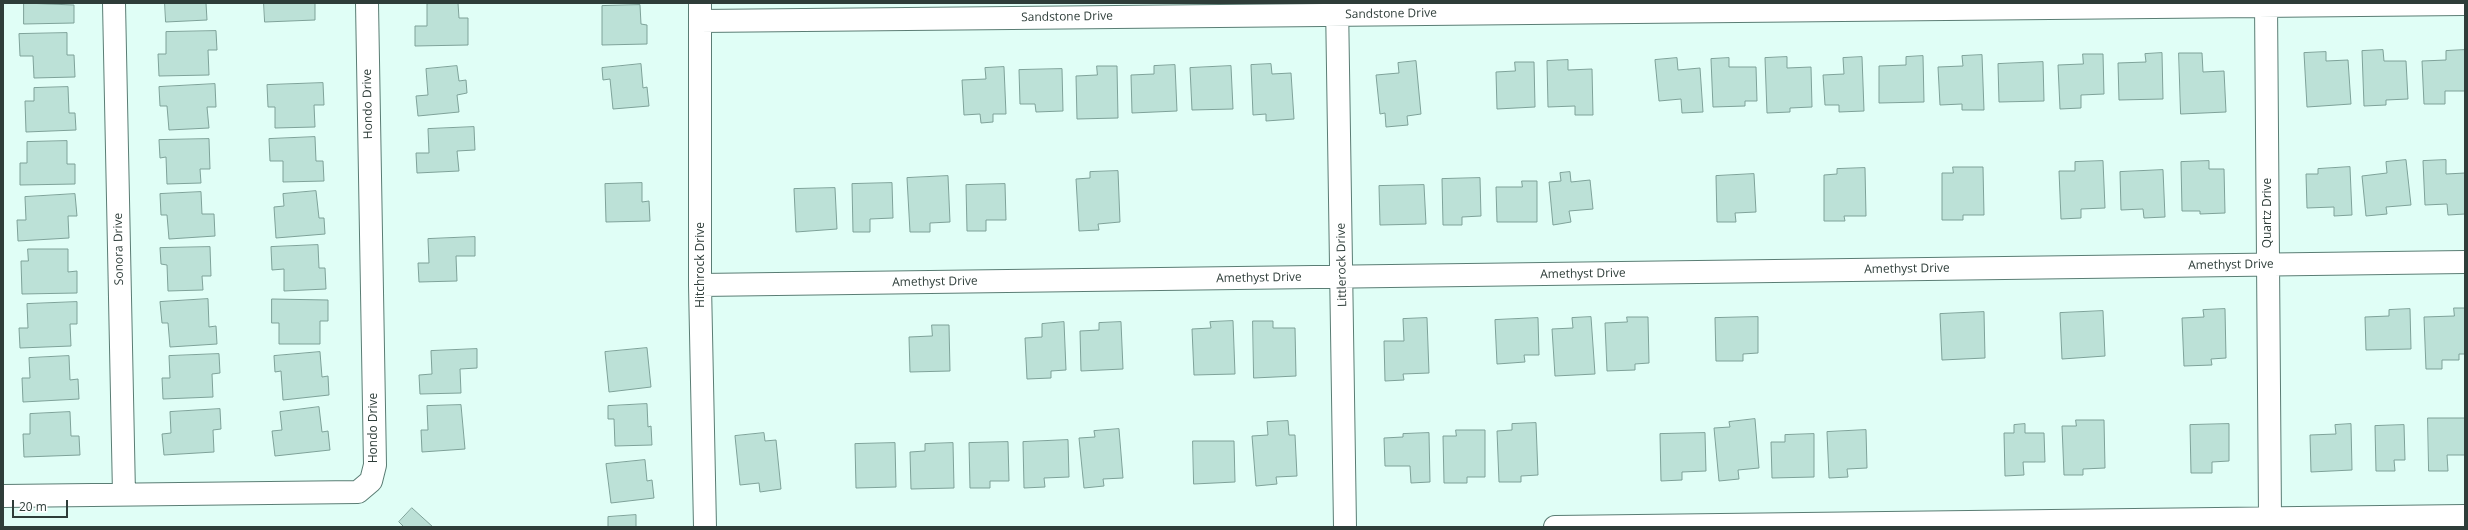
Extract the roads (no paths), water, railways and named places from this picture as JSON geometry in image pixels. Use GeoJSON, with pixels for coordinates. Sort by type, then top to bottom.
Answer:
{"type":"FeatureCollection","features":[{"type":"Feature","properties":{"kind":"street","name":"Sonora Drive"},"geometry":{"type":"LineString","coordinates":[[114,3],[124,494]]}},
{"type":"Feature","properties":{"kind":"street","name":"Hondo Drive"},"geometry":{"type":"LineString","coordinates":[[3,496],[358,492],[371,482],[375,465],[367,3]]}},
{"type":"Feature","properties":{"kind":"street","name":"Quartz Drive"},"geometry":{"type":"LineString","coordinates":[[2266,4],[2270,518]]}},
{"type":"Feature","properties":{"kind":"street","name":"Sandstone Drive"},"geometry":{"type":"LineString","coordinates":[[700,12],[2465,4]]}},
{"type":"Feature","properties":{"kind":"street","name":"Littlerock Drive"},"geometry":{"type":"LineString","coordinates":[[1337,9],[1343,277],[1345,527]]}},
{"type":"Feature","properties":{"kind":"street","name":"Hitchrock Drive"},"geometry":{"type":"LineString","coordinates":[[700,12],[700,285],[705,527]]}},
{"type":"Feature","properties":{"kind":"street","name":"Amethyst Drive"},"geometry":{"type":"LineString","coordinates":[[700,285],[2465,262]]}},
{"type":"Feature","properties":{"kind":"street"},"geometry":{"type":"LineString","coordinates":[[1555,527],[1786,526],[2465,516]]}}]}
